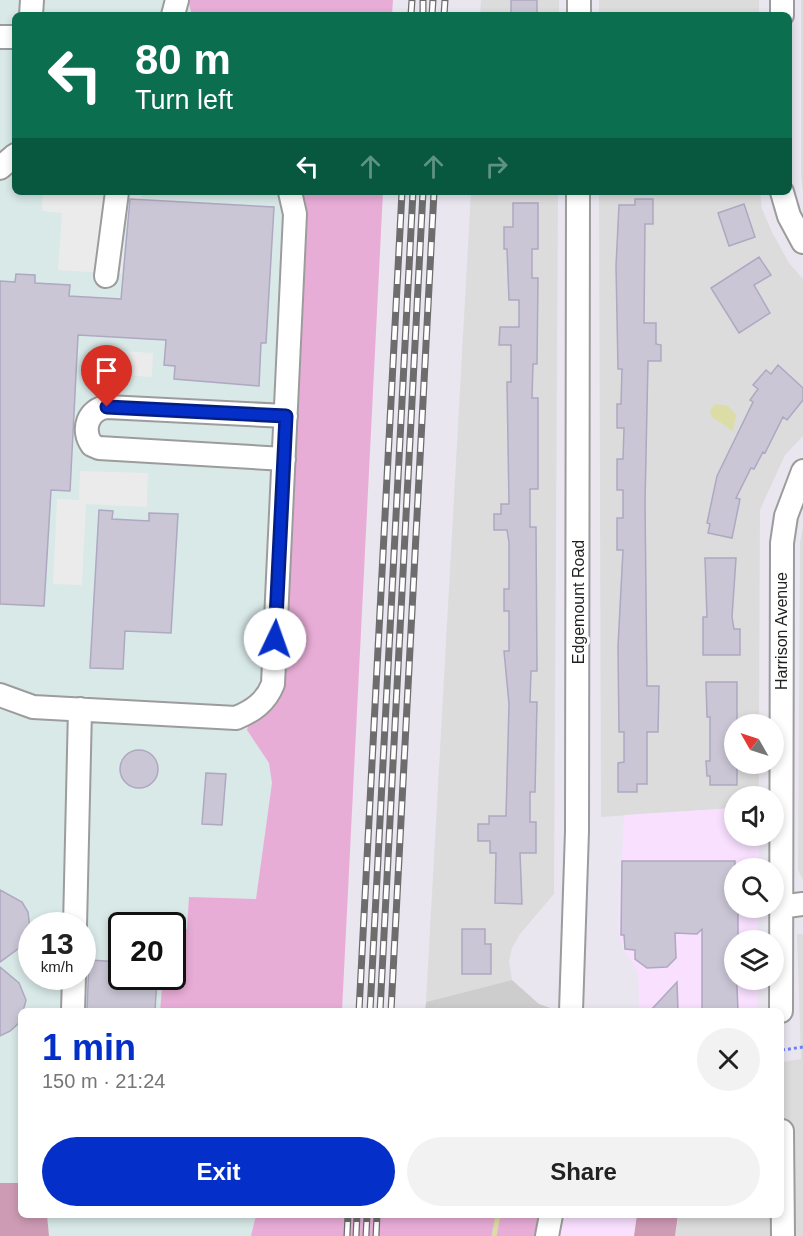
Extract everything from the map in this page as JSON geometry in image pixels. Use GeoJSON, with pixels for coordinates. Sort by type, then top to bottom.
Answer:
{"type":"FeatureCollection","features":[{"type":"Feature","properties":{"kind":"street"},"geometry":{"type":"LineString","coordinates":[[0,168],[12,157]]}},
{"type":"Feature","properties":{"kind":"street"},"geometry":{"type":"LineString","coordinates":[[106,276],[117,195]]}},
{"type":"Feature","properties":{"kind":"street"},"geometry":{"type":"LineString","coordinates":[[0,695],[33,707],[236,718],[258,706],[265,699],[273,684],[295,214],[291,195]]}},
{"type":"Feature","properties":{"kind":"street","name":"Edgemount Road"},"geometry":{"type":"LineString","coordinates":[[571,1008],[578,831],[578,195]]}},
{"type":"Feature","properties":{"kind":"street"},"geometry":{"type":"LineString","coordinates":[[783,195],[789,216],[803,242]]}},
{"type":"Feature","properties":{"kind":"street"},"geometry":{"type":"LineString","coordinates":[[284,459],[99,448],[92,445],[86,432],[87,423],[94,412],[107,407],[286,416]]}},
{"type":"Feature","properties":{"kind":"street","name":"Harrison Avenue"},"geometry":{"type":"LineString","coordinates":[[780,858],[782,543],[786,516],[803,471]]}},
{"type":"Feature","properties":{"kind":"street"},"geometry":{"type":"LineString","coordinates":[[75,912],[80,710]]}},
{"type":"Feature","properties":{"kind":"street"},"geometry":{"type":"LineString","coordinates":[[784,906],[803,904]]}},
{"type":"Feature","properties":{"kind":"street","name":"Harrison Avenue"},"geometry":{"type":"LineString","coordinates":[[780,918],[781,1008]]}},
{"type":"Feature","properties":{"kind":"street"},"geometry":{"type":"LineString","coordinates":[[73,1008],[74,990]]}},
{"type":"Feature","properties":{"kind":"street"},"geometry":{"type":"LineString","coordinates":[[547,1236],[550,1218]]}},
{"type":"Feature","properties":{"kind":"street"},"geometry":{"type":"LineString","coordinates":[[783,1218],[783,1236]]}},
{"type":"Feature","properties":{"kind":"path"},"geometry":{"type":"LineString","coordinates":[[784,1050],[803,1047]]}},
{"type":"Feature","properties":{"kind":"shaded area"},"geometry":{"type":"Polygon","coordinates":[[[0,0],[335,0],[334,12],[12,12],[12,195],[323,195],[272,1008],[18,1008],[18,1183],[0,1183],[0,0]]]}},
{"type":"Feature","properties":{"kind":"shaded area"},"geometry":{"type":"Polygon","coordinates":[[[188,0],[393,0],[392,12],[191,12],[188,0]]]}},
{"type":"Feature","properties":{"kind":"shaded area"},"geometry":{"type":"Polygon","coordinates":[[[481,0],[559,0],[559,12],[480,12],[481,0]]]}},
{"type":"Feature","properties":{"kind":"shaded area"},"geometry":{"type":"Polygon","coordinates":[[[599,0],[759,0],[759,12],[599,12],[599,0]]]}},
{"type":"Feature","properties":{"kind":"shaded area"},"geometry":{"type":"Polygon","coordinates":[[[801,0],[803,0],[803,192],[801,176],[801,0]]]}},
{"type":"Feature","properties":{"kind":"shaded area"},"geometry":{"type":"Polygon","coordinates":[[[43,195],[142,195],[141,199],[127,199],[122,274],[58,270],[62,213],[42,211],[43,195]]]}},
{"type":"Feature","properties":{"kind":"shaded area"},"geometry":{"type":"Polygon","coordinates":[[[302,195],[383,195],[342,1008],[160,1008],[162,990],[186,990],[186,929],[189,897],[256,899],[272,783],[269,763],[247,730],[249,723],[282,679],[306,210],[302,195]]]}},
{"type":"Feature","properties":{"kind":"shaded area"},"geometry":{"type":"Polygon","coordinates":[[[471,195],[558,195],[554,894],[520,934],[512,948],[509,962],[512,980],[426,1002],[471,195]]]}},
{"type":"Feature","properties":{"kind":"shaded area"},"geometry":{"type":"Polygon","coordinates":[[[599,195],[760,195],[762,209],[772,232],[789,263],[803,279],[803,436],[785,455],[760,510],[759,714],[724,714],[724,774],[759,774],[759,786],[724,786],[724,809],[601,817],[599,195]]]}},
{"type":"Feature","properties":{"kind":"shaded area"},"geometry":{"type":"Polygon","coordinates":[[[91,349],[153,353],[152,377],[89,373],[91,349]]]}},
{"type":"Feature","properties":{"kind":"shaded area"},"geometry":{"type":"Polygon","coordinates":[[[716,404],[728,406],[736,415],[733,431],[712,417],[710,410],[716,404]]]}},
{"type":"Feature","properties":{"kind":"shaded area"},"geometry":{"type":"Polygon","coordinates":[[[80,471],[148,473],[147,507],[86,504],[82,585],[53,584],[57,499],[79,500],[80,471]]]}},
{"type":"Feature","properties":{"kind":"shaded area"},"geometry":{"type":"Polygon","coordinates":[[[803,527],[803,880],[798,870],[800,542],[803,527]]]}},
{"type":"Feature","properties":{"kind":"shaded area"},"geometry":{"type":"Polygon","coordinates":[[[724,809],[724,846],[759,846],[759,858],[724,858],[724,918],[758,918],[758,930],[724,930],[724,990],[758,990],[757,1008],[639,1008],[638,972],[622,946],[618,930],[624,815],[724,809]]]}},
{"type":"Feature","properties":{"kind":"shaded area"},"geometry":{"type":"Polygon","coordinates":[[[797,934],[803,934],[803,1236],[675,1236],[678,1218],[784,1218],[784,1062],[801,1059],[797,934]]]}},
{"type":"Feature","properties":{"kind":"shaded area"},"geometry":{"type":"Polygon","coordinates":[[[512,980],[539,1004],[550,1008],[425,1008],[426,1002],[512,980]]]}},
{"type":"Feature","properties":{"kind":"shaded area"},"geometry":{"type":"Polygon","coordinates":[[[0,1183],[18,1183],[18,1218],[47,1218],[49,1236],[0,1236],[0,1183]]]}},
{"type":"Feature","properties":{"kind":"shaded area"},"geometry":{"type":"Polygon","coordinates":[[[47,1218],[255,1218],[251,1236],[49,1236],[47,1218]]]}},
{"type":"Feature","properties":{"kind":"shaded area"},"geometry":{"type":"Polygon","coordinates":[[[255,1218],[538,1218],[535,1236],[251,1236],[255,1218]]]}},
{"type":"Feature","properties":{"kind":"shaded area"},"geometry":{"type":"Polygon","coordinates":[[[538,1218],[637,1218],[634,1236],[535,1236],[538,1218]]]}},
{"type":"Feature","properties":{"kind":"shaded area"},"geometry":{"type":"Polygon","coordinates":[[[637,1218],[678,1218],[675,1236],[634,1236],[637,1218]]]}},
{"type":"Feature","properties":{"kind":"building"},"geometry":{"type":"Polygon","coordinates":[[[511,0],[537,0],[537,12],[511,12],[511,0]]]}},
{"type":"Feature","properties":{"kind":"building"},"geometry":{"type":"Polygon","coordinates":[[[130,199],[274,207],[266,343],[261,343],[259,386],[174,379],[175,366],[164,365],[166,340],[78,335],[70,491],[51,490],[44,606],[0,604],[0,281],[15,282],[16,274],[35,275],[35,283],[70,285],[69,296],[121,299],[130,199]]]}},
{"type":"Feature","properties":{"kind":"building"},"geometry":{"type":"Polygon","coordinates":[[[635,199],[653,199],[653,224],[645,224],[644,323],[656,323],[656,344],[661,345],[661,361],[648,361],[645,503],[647,686],[659,686],[658,732],[647,732],[647,784],[637,784],[637,792],[618,792],[618,763],[624,762],[624,732],[619,732],[618,647],[623,550],[617,550],[617,518],[623,518],[623,490],[617,490],[617,459],[623,459],[624,428],[617,428],[617,404],[621,404],[622,369],[618,369],[616,266],[619,205],[635,205],[635,199]]]}},
{"type":"Feature","properties":{"kind":"building"},"geometry":{"type":"Polygon","coordinates":[[[513,203],[538,203],[538,249],[532,249],[532,278],[538,278],[537,364],[533,364],[532,398],[538,398],[538,489],[530,489],[530,527],[536,527],[537,671],[531,671],[530,702],[537,702],[535,792],[530,792],[530,822],[536,822],[536,853],[520,853],[522,904],[495,903],[496,853],[490,853],[490,841],[478,841],[478,824],[489,824],[489,816],[506,816],[509,704],[504,651],[509,651],[509,611],[504,611],[504,589],[509,589],[509,542],[507,530],[494,530],[494,514],[501,514],[501,504],[509,504],[507,382],[511,382],[511,345],[499,345],[500,327],[519,327],[519,300],[509,300],[507,249],[504,249],[504,227],[513,227],[513,203]]]}},
{"type":"Feature","properties":{"kind":"building"},"geometry":{"type":"Polygon","coordinates":[[[744,204],[755,237],[729,246],[718,213],[744,204]]]}},
{"type":"Feature","properties":{"kind":"building"},"geometry":{"type":"Polygon","coordinates":[[[759,257],[771,275],[754,285],[770,313],[739,333],[711,288],[759,257]]]}},
{"type":"Feature","properties":{"kind":"building"},"geometry":{"type":"Polygon","coordinates":[[[778,365],[803,388],[803,400],[787,420],[783,417],[765,453],[763,452],[754,469],[751,468],[736,498],[740,499],[732,538],[708,533],[710,524],[707,523],[717,476],[753,402],[750,400],[758,389],[753,385],[766,370],[771,374],[778,365]]]}},
{"type":"Feature","properties":{"kind":"building"},"geometry":{"type":"Polygon","coordinates":[[[99,510],[113,511],[112,519],[149,521],[149,513],[178,514],[171,633],[125,631],[123,669],[90,668],[99,510]]]}},
{"type":"Feature","properties":{"kind":"building"},"geometry":{"type":"Polygon","coordinates":[[[705,558],[736,558],[732,617],[734,629],[740,629],[740,655],[703,655],[703,617],[707,617],[705,558]]]}},
{"type":"Feature","properties":{"kind":"building"},"geometry":{"type":"Polygon","coordinates":[[[706,682],[737,682],[737,714],[724,714],[724,774],[737,774],[737,785],[710,785],[706,761],[710,761],[710,717],[707,717],[706,682]]]}},
{"type":"Feature","properties":{"kind":"building"},"geometry":{"type":"Polygon","coordinates":[[[139,750],[152,756],[158,769],[152,782],[139,788],[126,782],[120,769],[126,756],[139,750]]]}},
{"type":"Feature","properties":{"kind":"building"},"geometry":{"type":"Polygon","coordinates":[[[206,773],[226,774],[222,825],[202,824],[206,773]]]}},
{"type":"Feature","properties":{"kind":"building"},"geometry":{"type":"Polygon","coordinates":[[[622,861],[724,861],[724,918],[738,918],[738,930],[724,930],[724,990],[737,990],[738,1008],[702,1008],[702,929],[697,934],[675,933],[676,958],[667,967],[647,968],[635,959],[635,950],[625,949],[624,935],[621,935],[622,861]]]}},
{"type":"Feature","properties":{"kind":"building"},"geometry":{"type":"Polygon","coordinates":[[[0,890],[22,902],[28,912],[18,912],[18,949],[0,962],[0,890]]]}},
{"type":"Feature","properties":{"kind":"building"},"geometry":{"type":"Polygon","coordinates":[[[462,929],[485,929],[485,944],[491,944],[491,974],[462,974],[462,929]]]}},
{"type":"Feature","properties":{"kind":"building"},"geometry":{"type":"Polygon","coordinates":[[[96,960],[108,961],[108,990],[156,990],[155,1008],[87,1008],[88,990],[96,990],[96,960]]]}},
{"type":"Feature","properties":{"kind":"building"},"geometry":{"type":"Polygon","coordinates":[[[0,967],[18,982],[18,990],[22,990],[26,1000],[24,1008],[18,1008],[18,1024],[0,1036],[0,967]]]}},
{"type":"Feature","properties":{"kind":"building"},"geometry":{"type":"Polygon","coordinates":[[[677,982],[678,1008],[653,1008],[677,982]]]}},
{"type":"Feature","properties":{"kind":"waterway"},"geometry":{"type":"LineString","coordinates":[[494,1236],[497,1218]]}},
{"type":"Feature","properties":{"kind":"railway"},"geometry":{"type":"LineString","coordinates":[[411,12],[412,0]]}},
{"type":"Feature","properties":{"kind":"railway"},"geometry":{"type":"LineString","coordinates":[[423,0],[423,12]]}},
{"type":"Feature","properties":{"kind":"railway"},"geometry":{"type":"LineString","coordinates":[[432,12],[433,0]]}},
{"type":"Feature","properties":{"kind":"railway"},"geometry":{"type":"LineString","coordinates":[[444,12],[445,0]]}},
{"type":"Feature","properties":{"kind":"railway"},"geometry":{"type":"LineString","coordinates":[[359,1008],[402,195]]}},
{"type":"Feature","properties":{"kind":"railway"},"geometry":{"type":"LineString","coordinates":[[370,1008],[413,195]]}},
{"type":"Feature","properties":{"kind":"railway"},"geometry":{"type":"LineString","coordinates":[[380,1008],[423,195]]}},
{"type":"Feature","properties":{"kind":"railway"},"geometry":{"type":"LineString","coordinates":[[391,1008],[434,195]]}},
{"type":"Feature","properties":{"kind":"railway"},"geometry":{"type":"LineString","coordinates":[[347,1236],[348,1218]]}},
{"type":"Feature","properties":{"kind":"railway"},"geometry":{"type":"LineString","coordinates":[[356,1236],[357,1218]]}},
{"type":"Feature","properties":{"kind":"railway"},"geometry":{"type":"LineString","coordinates":[[366,1236],[367,1218]]}},
{"type":"Feature","properties":{"kind":"railway"},"geometry":{"type":"LineString","coordinates":[[376,1236],[377,1218]]}},
{"type":"Feature","properties":{"kind":"route"},"geometry":{"type":"LineString","coordinates":[[107,407],[286,416],[275,639]]}}]}
